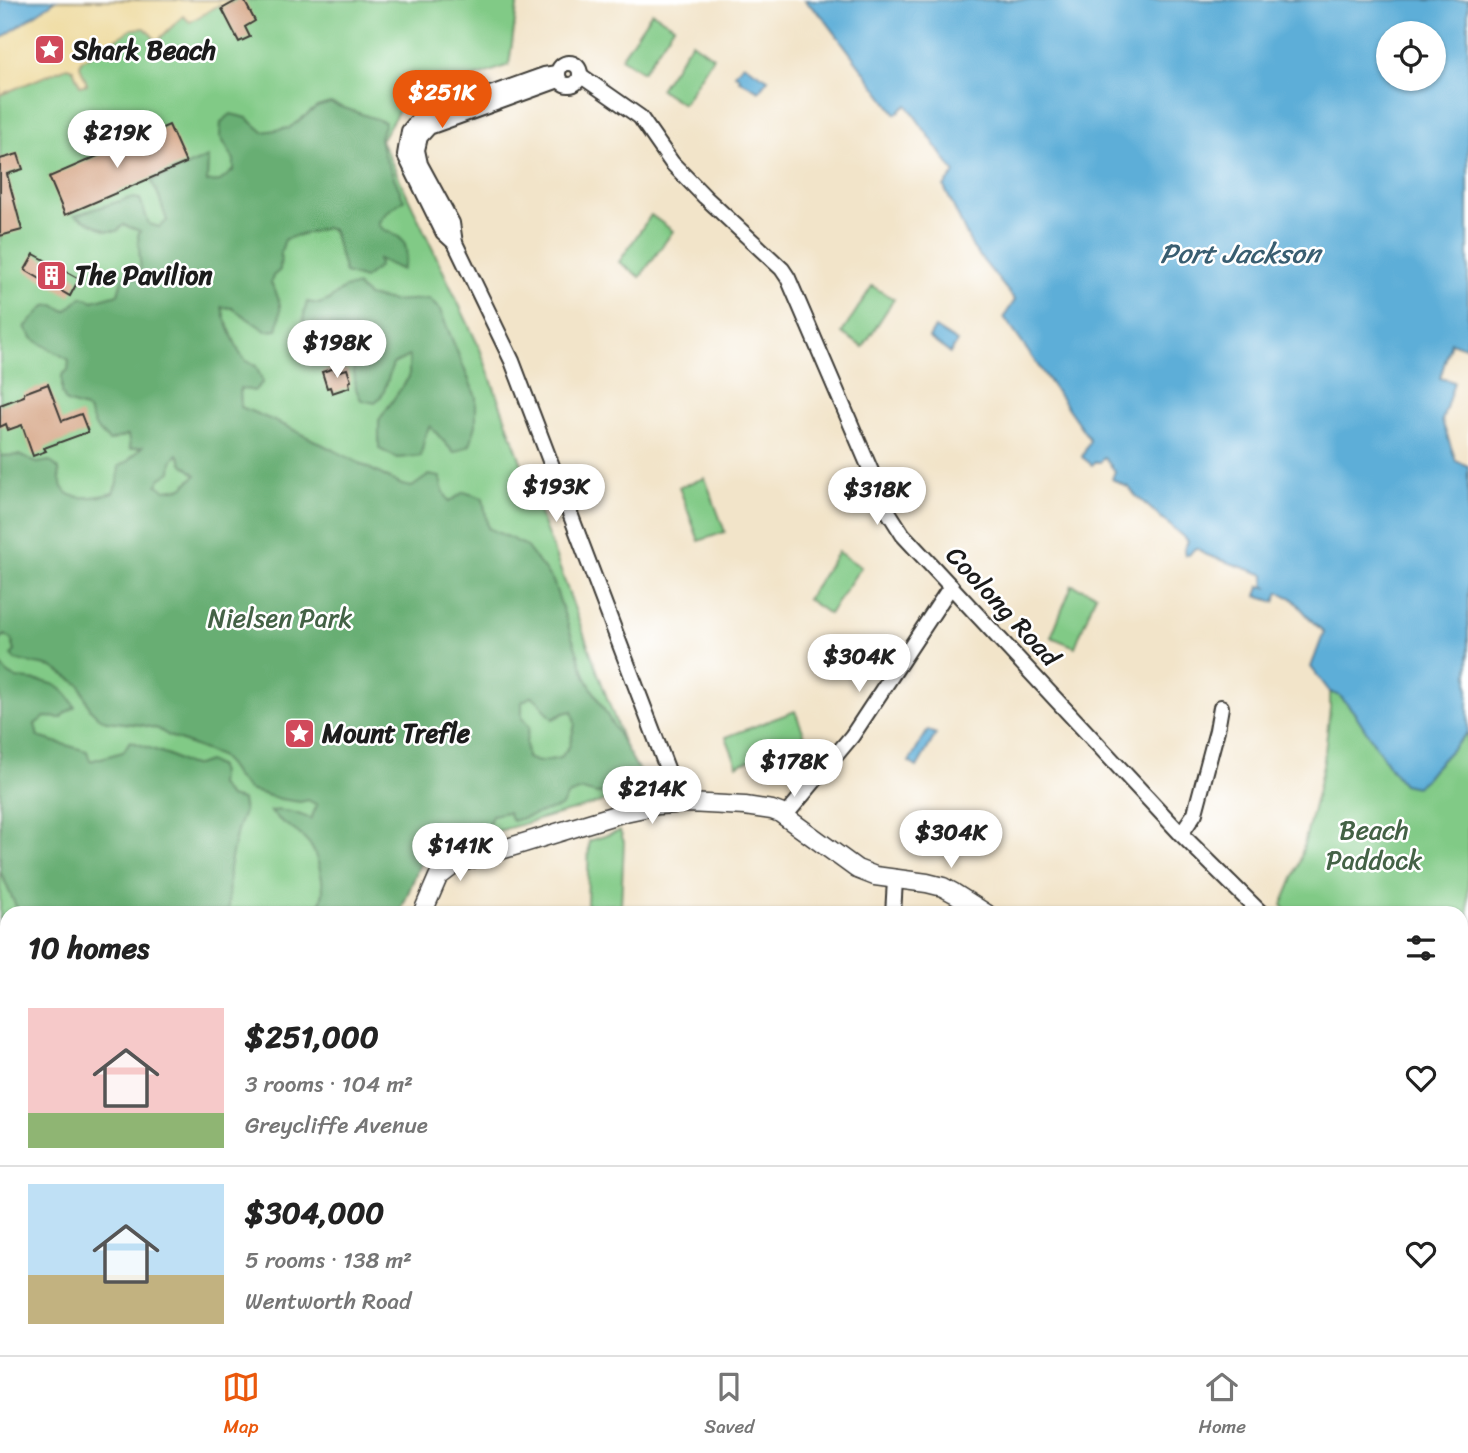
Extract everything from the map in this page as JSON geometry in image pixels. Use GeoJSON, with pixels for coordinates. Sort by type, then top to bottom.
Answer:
{"type":"FeatureCollection","features":[{"type":"Feature","properties":{"kind":"street","name":"Coolong Road"},"geometry":{"type":"LineString","coordinates":[[674,803],[668,771],[512,360],[455,243],[443,232],[405,155],[409,131],[418,120],[544,75],[558,76],[561,65],[569,63],[577,66],[580,75],[640,117],[672,163],[782,269],[895,524],[903,535],[1181,834],[1254,906]]}},
{"type":"Feature","properties":{"kind":"street"},"geometry":{"type":"LineString","coordinates":[[785,816],[852,736],[951,586]]}},
{"type":"Feature","properties":{"kind":"street"},"geometry":{"type":"LineString","coordinates":[[1181,834],[1195,813],[1221,707]]}},
{"type":"Feature","properties":{"kind":"street"},"geometry":{"type":"LineString","coordinates":[[425,906],[438,877],[455,864],[625,812],[674,803],[772,810],[785,816],[848,863],[875,876],[943,887],[974,906]]}},
{"type":"Feature","properties":{"kind":"street"},"geometry":{"type":"LineString","coordinates":[[893,906],[895,880]]}},
{"type":"Feature","properties":{"kind":"green space","name":"Nielsen Park"},"geometry":{"type":"Polygon","coordinates":[[[56,0],[518,0],[509,65],[404,102],[381,140],[480,349],[641,791],[441,847],[419,865],[402,906],[0,906],[0,39],[56,0]]]}},
{"type":"Feature","properties":{"kind":"green space"},"geometry":{"type":"Polygon","coordinates":[[[652,12],[674,26],[643,72],[621,58],[652,12]]]}},
{"type":"Feature","properties":{"kind":"green space"},"geometry":{"type":"Polygon","coordinates":[[[692,42],[713,57],[683,104],[660,89],[692,42]]]}},
{"type":"Feature","properties":{"kind":"green space"},"geometry":{"type":"Polygon","coordinates":[[[330,103],[385,122],[380,137],[383,153],[404,200],[386,213],[378,224],[399,237],[405,245],[406,259],[402,270],[378,259],[379,267],[364,279],[345,273],[333,230],[326,228],[285,239],[280,270],[273,276],[271,283],[280,306],[277,330],[266,331],[232,308],[222,307],[239,352],[246,361],[256,366],[263,382],[254,391],[240,388],[241,407],[286,426],[402,485],[412,487],[429,475],[440,477],[449,502],[464,492],[483,498],[488,528],[525,545],[553,581],[586,678],[639,771],[629,785],[597,794],[582,790],[568,795],[561,807],[512,821],[508,812],[492,815],[487,829],[441,847],[420,864],[403,906],[319,906],[323,886],[318,863],[309,843],[270,811],[291,812],[311,819],[317,805],[308,800],[300,802],[280,799],[249,790],[220,756],[158,729],[106,721],[90,709],[80,685],[52,667],[15,660],[11,655],[15,651],[11,639],[5,635],[0,640],[0,456],[19,455],[37,463],[50,461],[59,469],[61,485],[66,492],[78,497],[93,497],[113,493],[119,466],[142,447],[130,449],[128,435],[109,441],[96,428],[85,408],[66,402],[62,393],[62,375],[68,370],[69,360],[33,339],[25,327],[45,306],[54,305],[66,311],[82,297],[93,301],[118,294],[122,279],[127,273],[139,279],[140,231],[124,225],[117,231],[107,231],[75,215],[130,198],[140,199],[149,224],[159,227],[167,221],[151,181],[208,157],[207,182],[220,181],[234,170],[234,160],[220,136],[221,122],[231,114],[247,118],[263,132],[289,128],[317,107],[330,103]],[[178,454],[172,461],[171,472],[160,479],[157,485],[165,490],[182,488],[196,475],[183,464],[178,454]],[[532,696],[522,702],[522,718],[529,727],[527,758],[538,762],[560,758],[569,747],[575,724],[572,711],[553,719],[532,696]]]}},
{"type":"Feature","properties":{"kind":"green space"},"geometry":{"type":"Polygon","coordinates":[[[651,215],[673,231],[640,277],[619,262],[651,215]]]}},
{"type":"Feature","properties":{"kind":"green space"},"geometry":{"type":"Polygon","coordinates":[[[357,286],[368,296],[392,301],[429,299],[440,310],[476,397],[476,425],[470,445],[454,453],[430,426],[425,435],[421,456],[397,458],[379,449],[379,420],[409,377],[409,356],[393,364],[383,394],[375,403],[361,400],[356,389],[353,363],[331,357],[347,345],[344,337],[308,346],[304,328],[307,302],[319,304],[344,288],[357,286]]]}},
{"type":"Feature","properties":{"kind":"green space"},"geometry":{"type":"Polygon","coordinates":[[[872,286],[894,299],[863,347],[842,333],[872,286]]]}},
{"type":"Feature","properties":{"kind":"green space"},"geometry":{"type":"Polygon","coordinates":[[[705,478],[725,532],[699,541],[679,487],[705,478]]]}},
{"type":"Feature","properties":{"kind":"green space"},"geometry":{"type":"Polygon","coordinates":[[[838,552],[861,567],[829,614],[807,599],[838,552]]]}},
{"type":"Feature","properties":{"kind":"green space"},"geometry":{"type":"Polygon","coordinates":[[[1072,585],[1096,594],[1075,647],[1051,637],[1072,585]]]}},
{"type":"Feature","properties":{"kind":"green space"},"geometry":{"type":"Polygon","coordinates":[[[0,661],[4,669],[16,678],[48,682],[59,687],[75,707],[62,718],[45,717],[35,724],[38,737],[87,751],[90,761],[123,752],[130,741],[188,765],[208,761],[219,767],[219,785],[229,797],[242,800],[244,812],[237,830],[229,868],[228,906],[16,906],[0,871],[0,661]]]}},
{"type":"Feature","properties":{"kind":"green space","name":"Beach Paddock"},"geometry":{"type":"Polygon","coordinates":[[[1330,692],[1340,696],[1354,712],[1403,784],[1424,780],[1468,732],[1468,906],[1282,905],[1299,864],[1317,793],[1330,692]]]}},
{"type":"Feature","properties":{"kind":"green space"},"geometry":{"type":"Polygon","coordinates":[[[795,711],[806,739],[737,765],[726,737],[795,711]]]}},
{"type":"Feature","properties":{"kind":"green space"},"geometry":{"type":"Polygon","coordinates":[[[620,831],[624,842],[621,905],[587,905],[589,841],[620,831]]]}},
{"type":"Feature","properties":{"kind":"sand","name":"Shark Beach"},"geometry":{"type":"Polygon","coordinates":[[[56,0],[230,0],[231,3],[222,9],[219,5],[190,22],[183,16],[157,41],[145,28],[132,29],[81,61],[80,66],[87,84],[80,86],[73,69],[67,67],[0,95],[0,39],[56,0]]]}},
{"type":"Feature","properties":{"kind":"water"},"geometry":{"type":"Polygon","coordinates":[[[0,0],[56,0],[0,39],[0,0]]]}},
{"type":"Feature","properties":{"kind":"water","name":"Port Jackson"},"geometry":{"type":"Polygon","coordinates":[[[804,0],[1468,0],[1468,336],[1465,347],[1451,342],[1440,378],[1454,382],[1442,421],[1456,461],[1468,466],[1468,732],[1416,787],[1403,784],[1354,712],[1340,696],[1330,692],[1311,667],[1324,632],[1292,598],[1279,592],[1275,602],[1257,596],[1260,586],[1269,588],[1264,586],[1265,575],[1204,554],[1197,548],[1185,555],[1188,541],[1128,486],[1112,479],[1115,471],[1104,457],[1092,465],[1082,457],[1090,440],[1004,317],[1015,300],[973,248],[944,187],[955,173],[907,105],[896,114],[823,17],[804,0]]]}},
{"type":"Feature","properties":{"kind":"water"},"geometry":{"type":"Polygon","coordinates":[[[743,64],[768,79],[759,91],[739,80],[740,77],[735,74],[743,64]]]}},
{"type":"Feature","properties":{"kind":"water"},"geometry":{"type":"Polygon","coordinates":[[[935,328],[957,342],[950,353],[929,338],[935,328]]]}},
{"type":"Feature","properties":{"kind":"water"},"geometry":{"type":"Polygon","coordinates":[[[928,730],[936,734],[917,767],[909,762],[928,730]]]}},
{"type":"Feature","properties":{"kind":"building"},"geometry":{"type":"Polygon","coordinates":[[[238,0],[244,0],[255,21],[245,27],[250,37],[239,42],[222,9],[238,0]]]}},
{"type":"Feature","properties":{"kind":"building"},"geometry":{"type":"Polygon","coordinates":[[[169,125],[186,163],[65,215],[49,177],[169,125]]]}},
{"type":"Feature","properties":{"kind":"building"},"geometry":{"type":"Polygon","coordinates":[[[18,154],[23,169],[7,174],[22,230],[0,236],[0,159],[18,154]]]}},
{"type":"Feature","properties":{"kind":"building","name":"The Pavilion"},"geometry":{"type":"Polygon","coordinates":[[[34,254],[79,279],[70,296],[25,270],[34,254]]]}},
{"type":"Feature","properties":{"kind":"building"},"geometry":{"type":"Polygon","coordinates":[[[335,368],[336,372],[347,369],[351,381],[350,387],[332,393],[330,387],[327,388],[322,372],[335,368]]]}},
{"type":"Feature","properties":{"kind":"building"},"geometry":{"type":"Polygon","coordinates":[[[48,384],[62,421],[81,414],[88,432],[44,448],[46,451],[33,456],[22,425],[8,430],[6,424],[0,427],[0,405],[48,384]]]}},
{"type":"Feature","properties":{"kind":"place","name":"Shark Beach"},"geometry":{"type":"Point","coordinates":[49,50]}},
{"type":"Feature","properties":{"kind":"place","name":"The Pavilion"},"geometry":{"type":"Point","coordinates":[52,275]}},
{"type":"Feature","properties":{"kind":"place","name":"Mount Trefle"},"geometry":{"type":"Point","coordinates":[299,733]}}]}
